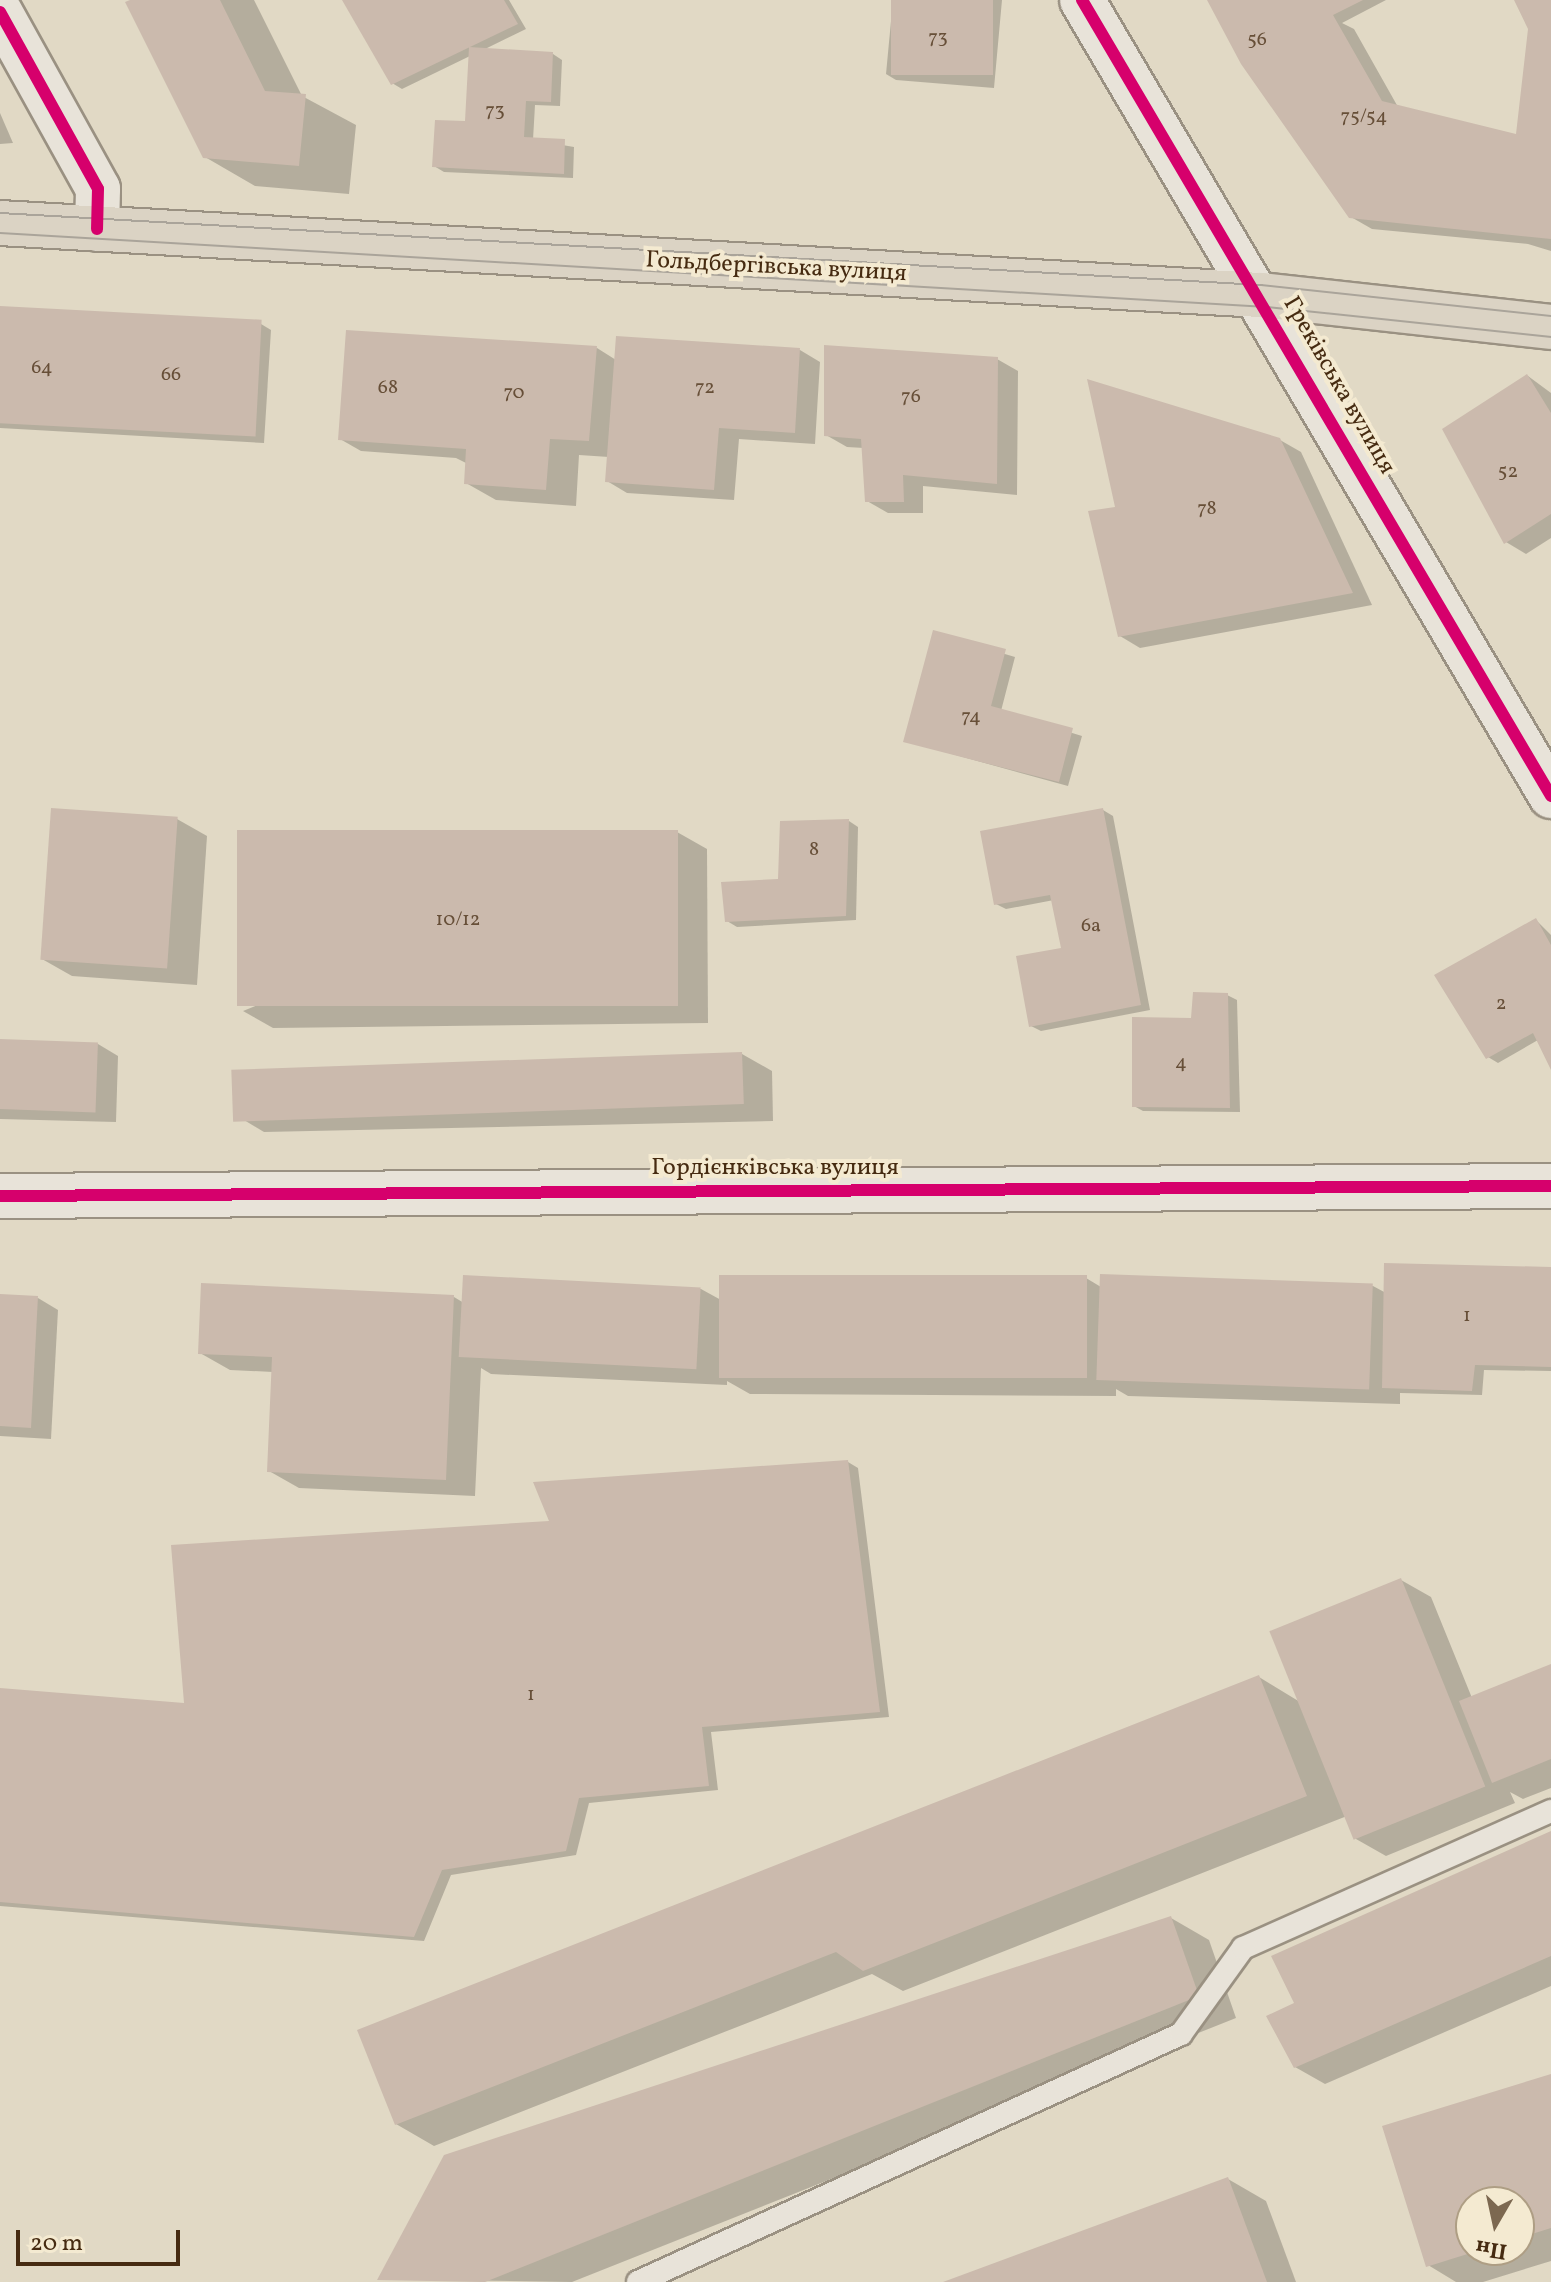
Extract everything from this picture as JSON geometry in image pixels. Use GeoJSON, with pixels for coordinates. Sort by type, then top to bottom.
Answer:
{"type":"FeatureCollection","features":[{"type":"Feature","properties":{"kind":"main road","name":"Гольдбергівська вулиця"},"geometry":{"type":"LineString","coordinates":[[0,223],[1261,295],[1551,327]]}},
{"type":"Feature","properties":{"kind":"street","name":"Греківська вулиця"},"geometry":{"type":"LineString","coordinates":[[1082,0],[1261,295],[1551,796]]}},
{"type":"Feature","properties":{"kind":"street"},"geometry":{"type":"LineString","coordinates":[[0,12],[98,189],[97,229]]}},
{"type":"Feature","properties":{"kind":"street","name":"Гордієнківська вулиця"},"geometry":{"type":"LineString","coordinates":[[0,1196],[1551,1186]]}},
{"type":"Feature","properties":{"kind":"lane"},"geometry":{"type":"LineString","coordinates":[[638,2282],[1181,2034],[1243,1948],[1551,1811]]}},
{"type":"Feature","properties":{"kind":"building"},"geometry":{"type":"Polygon","coordinates":[[[220,0],[265,91],[306,94],[299,166],[203,158],[125,2],[220,0]]]}},
{"type":"Feature","properties":{"kind":"building"},"geometry":{"type":"Polygon","coordinates":[[[342,0],[504,0],[518,24],[391,85],[342,0]]]}},
{"type":"Feature","properties":{"kind":"building"},"geometry":{"type":"Polygon","coordinates":[[[891,0],[993,0],[993,75],[891,75],[891,0]]]}},
{"type":"Feature","properties":{"kind":"building"},"geometry":{"type":"Polygon","coordinates":[[[1207,0],[1363,0],[1333,15],[1382,101],[1516,134],[1528,29],[1514,0],[1551,0],[1551,239],[1349,218],[1241,64],[1207,0]]]}},
{"type":"Feature","properties":{"kind":"building"},"geometry":{"type":"Polygon","coordinates":[[[469,47],[553,52],[551,102],[526,101],[524,137],[565,139],[564,174],[432,167],[435,120],[465,121],[469,47]]]}},
{"type":"Feature","properties":{"kind":"building"},"geometry":{"type":"Polygon","coordinates":[[[0,306],[262,320],[256,437],[0,423],[0,306]]]}},
{"type":"Feature","properties":{"kind":"building"},"geometry":{"type":"Polygon","coordinates":[[[346,330],[597,346],[589,441],[550,439],[546,490],[464,484],[466,449],[338,440],[346,330]]]}},
{"type":"Feature","properties":{"kind":"building"},"geometry":{"type":"Polygon","coordinates":[[[616,336],[800,348],[795,433],[719,428],[714,490],[605,482],[616,336]]]}},
{"type":"Feature","properties":{"kind":"building"},"geometry":{"type":"Polygon","coordinates":[[[824,345],[998,357],[997,484],[903,475],[904,502],[865,502],[861,439],[824,436],[824,345]]]}},
{"type":"Feature","properties":{"kind":"building"},"geometry":{"type":"Polygon","coordinates":[[[1527,374],[1551,413],[1551,514],[1504,544],[1442,429],[1527,374]]]}},
{"type":"Feature","properties":{"kind":"building"},"geometry":{"type":"Polygon","coordinates":[[[1087,379],[1280,438],[1353,593],[1118,637],[1088,511],[1115,507],[1087,379]]]}},
{"type":"Feature","properties":{"kind":"building"},"geometry":{"type":"Polygon","coordinates":[[[933,630],[1006,649],[991,706],[1073,728],[1059,782],[903,742],[933,630]]]}},
{"type":"Feature","properties":{"kind":"building"},"geometry":{"type":"Polygon","coordinates":[[[51,808],[178,817],[167,968],[40,960],[51,808]]]}},
{"type":"Feature","properties":{"kind":"building"},"geometry":{"type":"Polygon","coordinates":[[[1103,808],[1141,1005],[1029,1027],[1016,956],[1061,948],[1050,895],[994,905],[980,831],[1103,808]]]}},
{"type":"Feature","properties":{"kind":"building"},"geometry":{"type":"Polygon","coordinates":[[[849,819],[846,916],[725,922],[721,882],[778,879],[780,821],[849,819]]]}},
{"type":"Feature","properties":{"kind":"building"},"geometry":{"type":"Polygon","coordinates":[[[237,830],[678,830],[678,1006],[237,1006],[237,830]]]}},
{"type":"Feature","properties":{"kind":"building"},"geometry":{"type":"Polygon","coordinates":[[[1536,918],[1551,945],[1551,1070],[1533,1033],[1486,1059],[1434,975],[1536,918]]]}},
{"type":"Feature","properties":{"kind":"building"},"geometry":{"type":"Polygon","coordinates":[[[1193,992],[1228,993],[1230,1108],[1132,1107],[1132,1017],[1191,1018],[1193,992]]]}},
{"type":"Feature","properties":{"kind":"building"},"geometry":{"type":"Polygon","coordinates":[[[0,1039],[98,1042],[95,1112],[0,1109],[0,1039]]]}},
{"type":"Feature","properties":{"kind":"building"},"geometry":{"type":"Polygon","coordinates":[[[742,1052],[744,1104],[233,1122],[231,1070],[742,1052]]]}},
{"type":"Feature","properties":{"kind":"building"},"geometry":{"type":"Polygon","coordinates":[[[1384,1263],[1551,1267],[1551,1367],[1475,1365],[1472,1391],[1382,1388],[1384,1263]]]}},
{"type":"Feature","properties":{"kind":"building"},"geometry":{"type":"Polygon","coordinates":[[[1100,1274],[1373,1284],[1369,1389],[1096,1380],[1100,1274]]]}},
{"type":"Feature","properties":{"kind":"building"},"geometry":{"type":"Polygon","coordinates":[[[463,1275],[701,1287],[696,1369],[459,1357],[463,1275]]]}},
{"type":"Feature","properties":{"kind":"building"},"geometry":{"type":"Polygon","coordinates":[[[719,1275],[1087,1275],[1087,1378],[719,1378],[719,1275]]]}},
{"type":"Feature","properties":{"kind":"building"},"geometry":{"type":"Polygon","coordinates":[[[201,1283],[454,1295],[446,1480],[267,1472],[272,1357],[198,1354],[201,1283]]]}},
{"type":"Feature","properties":{"kind":"building"},"geometry":{"type":"Polygon","coordinates":[[[0,1294],[38,1296],[31,1428],[0,1426],[0,1294]]]}},
{"type":"Feature","properties":{"kind":"building"},"geometry":{"type":"Polygon","coordinates":[[[848,1460],[880,1712],[702,1727],[709,1786],[579,1798],[566,1851],[442,1870],[414,1937],[0,1902],[0,1688],[184,1703],[171,1545],[549,1521],[533,1482],[848,1460]]]}},
{"type":"Feature","properties":{"kind":"building"},"geometry":{"type":"Polygon","coordinates":[[[1401,1578],[1485,1787],[1354,1840],[1269,1631],[1401,1578]]]}},
{"type":"Feature","properties":{"kind":"building"},"geometry":{"type":"Polygon","coordinates":[[[1551,1664],[1551,1759],[1492,1783],[1459,1701],[1551,1664]]]}},
{"type":"Feature","properties":{"kind":"building"},"geometry":{"type":"Polygon","coordinates":[[[1259,1675],[1307,1796],[863,1971],[836,1952],[395,2125],[357,2030],[1259,1675]]]}},
{"type":"Feature","properties":{"kind":"building"},"geometry":{"type":"Polygon","coordinates":[[[1551,1831],[1551,1956],[1294,2068],[1266,2016],[1294,2003],[1271,1956],[1551,1831]]]}},
{"type":"Feature","properties":{"kind":"building"},"geometry":{"type":"Polygon","coordinates":[[[1171,1916],[1199,1996],[485,2282],[377,2280],[444,2155],[1171,1916]]]}},
{"type":"Feature","properties":{"kind":"building"},"geometry":{"type":"Polygon","coordinates":[[[1551,2074],[1551,2228],[1535,2233],[1535,2186],[1455,2186],[1455,2258],[1426,2267],[1382,2126],[1551,2074]]]}},
{"type":"Feature","properties":{"kind":"building"},"geometry":{"type":"Polygon","coordinates":[[[1228,2177],[1267,2282],[943,2282],[1228,2177]]]}},
{"type":"Feature","properties":{"kind":"tram line"},"geometry":{"type":"LineString","coordinates":[[0,213],[1262,285],[1551,316]]}},
{"type":"Feature","properties":{"kind":"tram line"},"geometry":{"type":"LineString","coordinates":[[0,233],[1267,307],[1551,337]]}},
{"type":"Feature","properties":{"kind":"cycle path"},"geometry":{"type":"LineString","coordinates":[[1082,0],[1551,796]]}},
{"type":"Feature","properties":{"kind":"cycle path"},"geometry":{"type":"LineString","coordinates":[[0,12],[98,189],[97,229]]}},
{"type":"Feature","properties":{"kind":"cycle path"},"geometry":{"type":"LineString","coordinates":[[0,1196],[1551,1186]]}}]}
